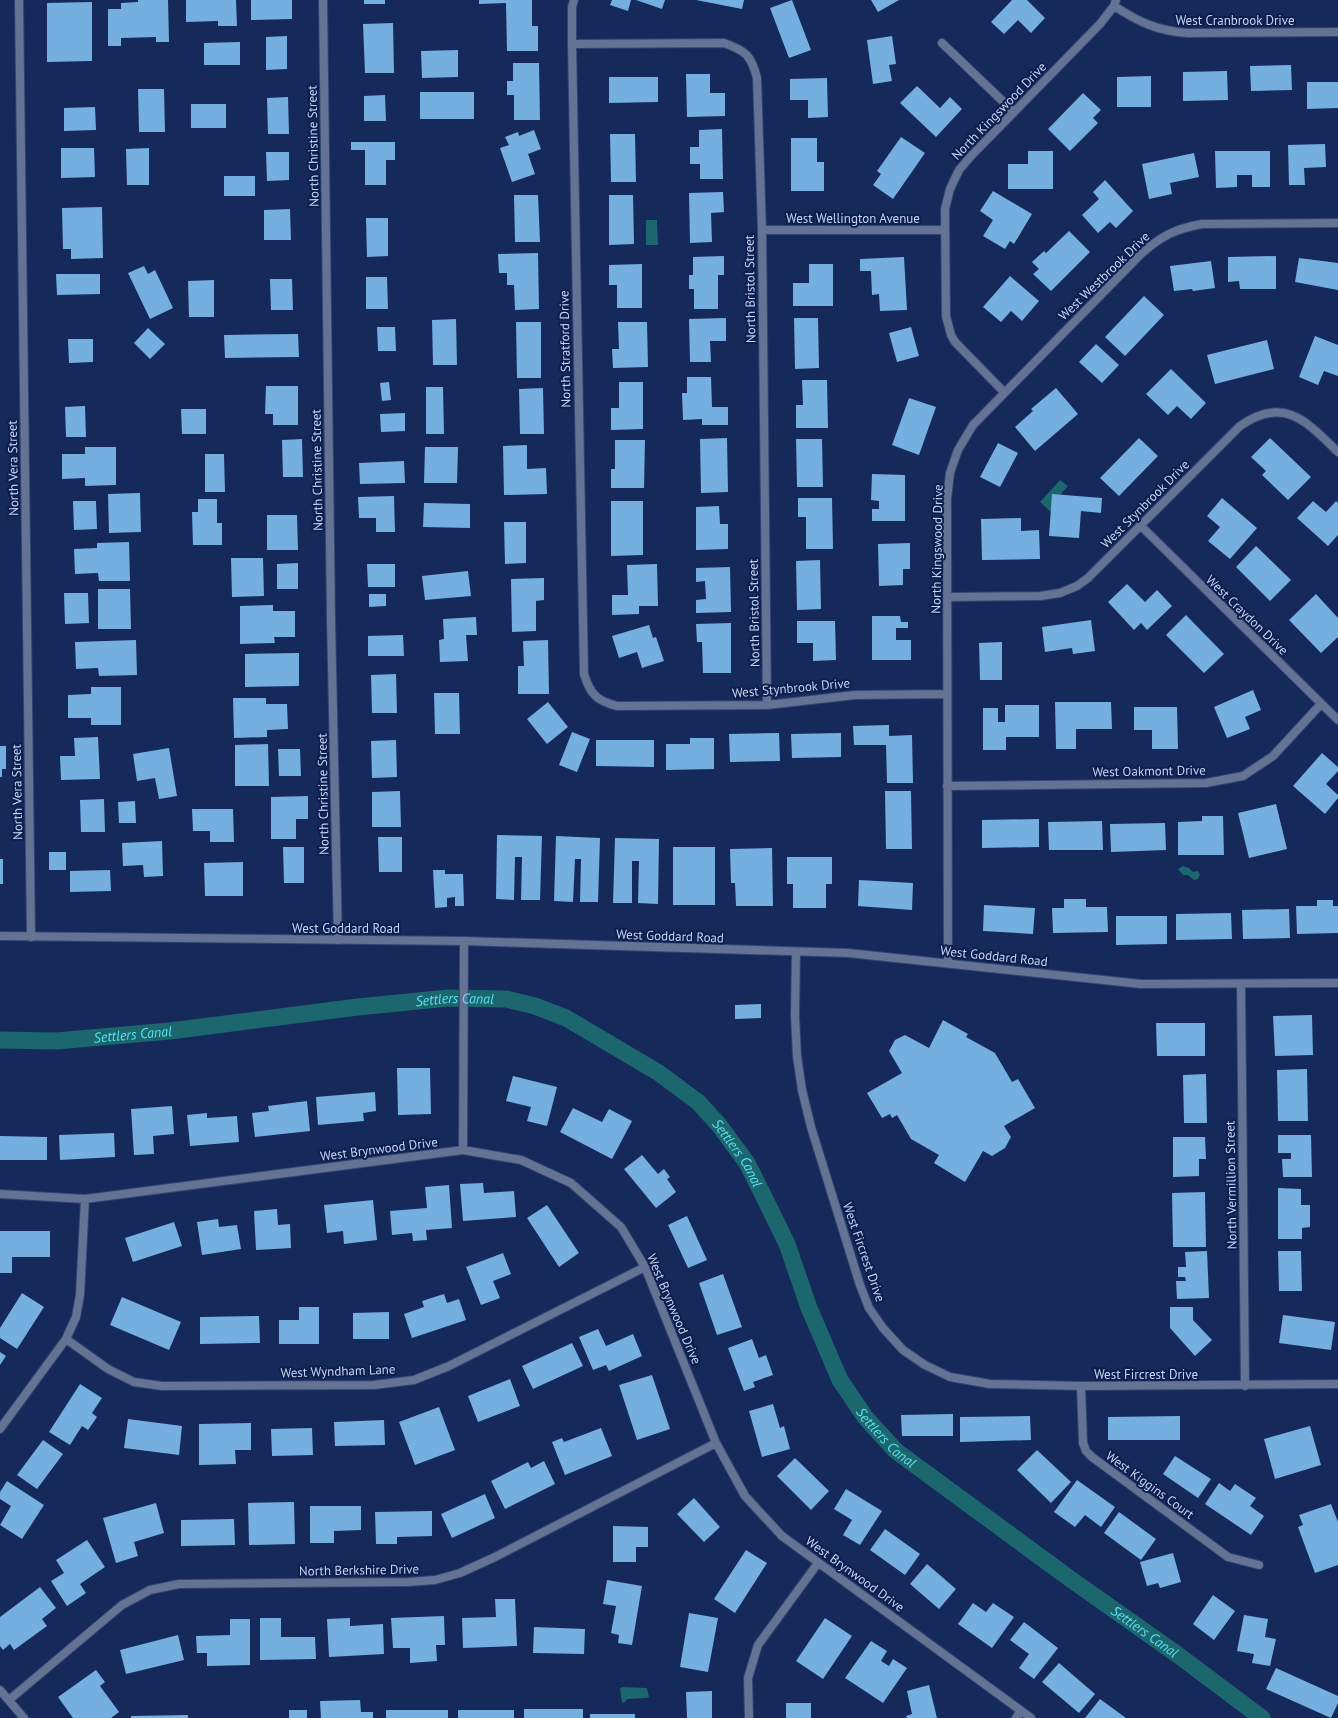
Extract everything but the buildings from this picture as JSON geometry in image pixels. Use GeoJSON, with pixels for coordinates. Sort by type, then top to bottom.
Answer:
{"type":"FeatureCollection","features":[{"type":"Feature","properties":{"kind":"street","name":"North Vera Street"},"geometry":{"type":"LineString","coordinates":[[18,0],[31,937]]}},
{"type":"Feature","properties":{"kind":"street","name":"North Christine Street"},"geometry":{"type":"LineString","coordinates":[[323,0],[338,940]]}},
{"type":"Feature","properties":{"kind":"street","name":"North Stratford Drive"},"geometry":{"type":"LineString","coordinates":[[574,0],[572,7],[572,44],[584,674],[587,685],[593,695]]}},
{"type":"Feature","properties":{"kind":"street","name":"West Cranbrook Drive"},"geometry":{"type":"LineString","coordinates":[[1115,3],[1151,27],[1170,32],[1338,32]]}},
{"type":"Feature","properties":{"kind":"street","name":"North Kingswood Drive"},"geometry":{"type":"LineString","coordinates":[[948,963],[946,694],[948,597],[947,499],[950,473],[958,450],[973,425],[1004,392],[955,342],[951,335],[946,316],[945,209],[950,189],[959,170],[1013,112],[1100,24],[1115,3]]}},
{"type":"Feature","properties":{"kind":"street","name":"North Bristol Street"},"geometry":{"type":"LineString","coordinates":[[572,44],[724,42],[742,49],[752,60],[757,78],[762,230],[767,704]]}},
{"type":"Feature","properties":{"kind":"street"},"geometry":{"type":"LineString","coordinates":[[942,43],[1013,112]]}},
{"type":"Feature","properties":{"kind":"street","name":"West Westbrook Drive"},"geometry":{"type":"LineString","coordinates":[[1004,392],[1153,242],[1168,233],[1184,227],[1202,224],[1338,223]]}},
{"type":"Feature","properties":{"kind":"street","name":"West Wellington Avenue"},"geometry":{"type":"LineString","coordinates":[[762,230],[945,230]]}},
{"type":"Feature","properties":{"kind":"street","name":"West Stynbrook Drive"},"geometry":{"type":"LineString","coordinates":[[948,597],[1040,596],[1060,593],[1077,586],[1088,578],[1240,426],[1253,417],[1269,413],[1283,413],[1298,417],[1312,426],[1338,452]]}},
{"type":"Feature","properties":{"kind":"street","name":"West Craydon Drive"},"geometry":{"type":"LineString","coordinates":[[1140,525],[1338,720]]}},
{"type":"Feature","properties":{"kind":"street","name":"West Stynbrook Drive"},"geometry":{"type":"LineString","coordinates":[[593,695],[604,703],[617,706],[767,704],[855,695],[946,694]]}},
{"type":"Feature","properties":{"kind":"street","name":"West Oakmont Drive"},"geometry":{"type":"LineString","coordinates":[[947,786],[1206,783],[1243,776],[1273,756],[1321,704]]}},
{"type":"Feature","properties":{"kind":"street","name":"West Goddard Road"},"geometry":{"type":"LineString","coordinates":[[0,936],[464,941],[848,953],[1141,984],[1338,983]]}},
{"type":"Feature","properties":{"kind":"street"},"geometry":{"type":"LineString","coordinates":[[463,1150],[464,941]]}},
{"type":"Feature","properties":{"kind":"street","name":"West Fircrest Drive"},"geometry":{"type":"LineString","coordinates":[[796,952],[795,1016],[797,1056],[802,1090],[811,1127],[860,1285],[869,1308],[883,1328],[903,1350],[925,1365],[950,1377],[990,1384],[1081,1386],[1245,1386],[1338,1384]]}},
{"type":"Feature","properties":{"kind":"street","name":"North Vermillion Street"},"geometry":{"type":"LineString","coordinates":[[1241,984],[1245,1386]]}},
{"type":"Feature","properties":{"kind":"street","name":"West Brynwood Drive"},"geometry":{"type":"LineString","coordinates":[[0,1194],[85,1199],[463,1150],[521,1160],[571,1183],[622,1227],[645,1266],[716,1443],[745,1496],[782,1536],[1019,1715],[1031,1718]]}},
{"type":"Feature","properties":{"kind":"street"},"geometry":{"type":"LineString","coordinates":[[0,1429],[66,1339],[76,1317],[80,1295],[85,1199]]}},
{"type":"Feature","properties":{"kind":"street","name":"West Wyndham Lane"},"geometry":{"type":"LineString","coordinates":[[66,1339],[108,1369],[134,1382],[162,1386],[374,1384],[414,1380],[449,1366],[645,1266]]}},
{"type":"Feature","properties":{"kind":"street","name":"West Kiggins Court"},"geometry":{"type":"LineString","coordinates":[[1081,1386],[1083,1443],[1086,1451],[1092,1457],[1228,1557],[1259,1565]]}},
{"type":"Feature","properties":{"kind":"street","name":"North Berkshire Drive"},"geometry":{"type":"LineString","coordinates":[[9,1700],[122,1605],[150,1590],[179,1584],[408,1582],[435,1580],[460,1573],[495,1557],[716,1443]]}},
{"type":"Feature","properties":{"kind":"street"},"geometry":{"type":"LineString","coordinates":[[749,1718],[748,1678],[758,1645],[818,1563]]}},
{"type":"Feature","properties":{"kind":"street"},"geometry":{"type":"LineString","coordinates":[[0,1690],[24,1718]]}},
{"type":"Feature","properties":{"kind":"shaded area"},"geometry":{"type":"Polygon","coordinates":[[[646,220],[657,220],[658,245],[646,245],[646,220]]]}},
{"type":"Feature","properties":{"kind":"shaded area"},"geometry":{"type":"Polygon","coordinates":[[[1060,480],[1068,486],[1058,497],[1053,514],[1040,502],[1060,480]]]}},
{"type":"Feature","properties":{"kind":"shaded area"},"geometry":{"type":"Polygon","coordinates":[[[1183,866],[1189,868],[1193,872],[1198,871],[1200,875],[1198,879],[1194,880],[1188,875],[1183,875],[1178,869],[1183,866]]]}},
{"type":"Feature","properties":{"kind":"shaded area"},"geometry":{"type":"Polygon","coordinates":[[[622,1687],[647,1688],[649,1697],[627,1699],[622,1703],[620,1689],[622,1687]]]}},
{"type":"Feature","properties":{"kind":"waterway","name":"Settlers Canal"},"geometry":{"type":"LineString","coordinates":[[0,1040],[56,1041],[170,1031],[358,1007],[448,998],[506,999],[535,1006],[566,1018],[659,1073],[698,1102],[719,1125],[747,1163],[787,1244],[809,1308],[840,1380],[865,1417],[896,1451],[1069,1578],[1178,1655],[1262,1718]]}}]}
